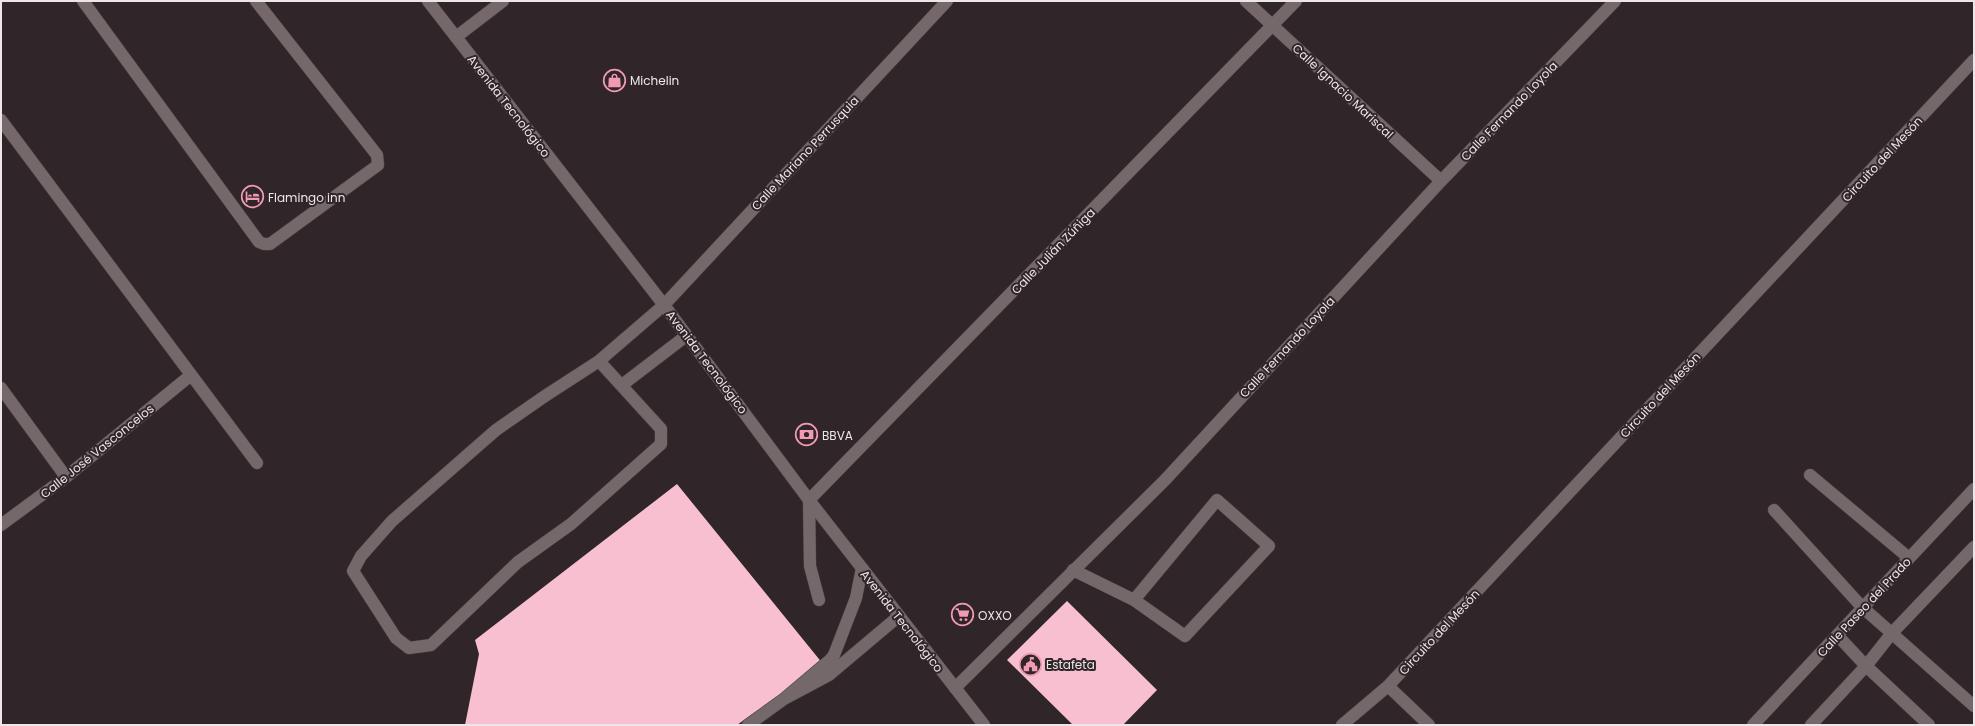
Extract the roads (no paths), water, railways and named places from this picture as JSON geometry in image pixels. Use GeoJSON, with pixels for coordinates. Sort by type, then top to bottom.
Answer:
{"type":"FeatureCollection","features":[{"type":"Feature","properties":{"kind":"street"},"geometry":{"type":"LineString","coordinates":[[83,1],[258,242],[270,244],[378,165],[378,159],[377,154],[256,1]]}},
{"type":"Feature","properties":{"kind":"street","name":"Avenida Tecnológico"},"geometry":{"type":"LineString","coordinates":[[428,1],[664,305],[809,500],[984,725]]}},
{"type":"Feature","properties":{"kind":"street"},"geometry":{"type":"LineString","coordinates":[[456,37],[503,1]]}},
{"type":"Feature","properties":{"kind":"street","name":"Calle Mariano Perrusquia"},"geometry":{"type":"LineString","coordinates":[[622,385],[661,429],[661,444],[571,524],[518,562],[431,645],[409,648],[396,638],[353,571],[361,556],[392,521],[496,430],[599,361],[664,305],[947,1]]}},
{"type":"Feature","properties":{"kind":"street","name":"Calle Ignacio Mariscal"},"geometry":{"type":"LineString","coordinates":[[1246,1],[1441,181]]}},
{"type":"Feature","properties":{"kind":"street","name":"Calle Julián Zúñiga"},"geometry":{"type":"LineString","coordinates":[[809,500],[1296,1]]}},
{"type":"Feature","properties":{"kind":"street","name":"Calle Fernando Loyola"},"geometry":{"type":"LineString","coordinates":[[954,688],[1164,480],[1441,181],[1615,1]]}},
{"type":"Feature","properties":{"kind":"street","name":"Circuito del Mesón"},"geometry":{"type":"LineString","coordinates":[[1342,725],[1388,686],[1974,60]]}},
{"type":"Feature","properties":{"kind":"street"},"geometry":{"type":"LineString","coordinates":[[1,120],[257,463]]}},
{"type":"Feature","properties":{"kind":"street"},"geometry":{"type":"LineString","coordinates":[[599,361],[622,385],[686,336]]}},
{"type":"Feature","properties":{"kind":"street","name":"Calle José Vasconcelos"},"geometry":{"type":"LineString","coordinates":[[1,525],[66,477],[191,375]]}},
{"type":"Feature","properties":{"kind":"street"},"geometry":{"type":"LineString","coordinates":[[1,388],[66,477]]}},
{"type":"Feature","properties":{"kind":"street"},"geometry":{"type":"LineString","coordinates":[[1810,475],[1909,558]]}},
{"type":"Feature","properties":{"kind":"street","name":"Calle Paseo del Prado"},"geometry":{"type":"LineString","coordinates":[[1753,725],[1838,636],[1862,608],[1974,489]]}},
{"type":"Feature","properties":{"kind":"street"},"geometry":{"type":"LineString","coordinates":[[809,500],[810,566],[819,600]]}},
{"type":"Feature","properties":{"kind":"street"},"geometry":{"type":"LineString","coordinates":[[1073,570],[1134,600],[1185,636],[1269,546],[1217,500],[1134,600]]}},
{"type":"Feature","properties":{"kind":"street"},"geometry":{"type":"LineString","coordinates":[[1774,510],[1862,608],[1974,706]]}},
{"type":"Feature","properties":{"kind":"street"},"geometry":{"type":"LineString","coordinates":[[1811,725],[1866,666],[1892,633],[1974,547]]}},
{"type":"Feature","properties":{"kind":"street"},"geometry":{"type":"LineString","coordinates":[[748,725],[784,699],[834,655],[856,598],[862,568]]}},
{"type":"Feature","properties":{"kind":"street"},"geometry":{"type":"LineString","coordinates":[[784,699],[829,675],[899,616]]}},
{"type":"Feature","properties":{"kind":"street"},"geometry":{"type":"LineString","coordinates":[[1838,636],[1866,666],[1929,725]]}},
{"type":"Feature","properties":{"kind":"street"},"geometry":{"type":"LineString","coordinates":[[1388,686],[1428,725]]}},
{"type":"Feature","properties":{"kind":"place","name":"Michelin"},"geometry":{"type":"Point","coordinates":[615,80]}},
{"type":"Feature","properties":{"kind":"place","name":"Flamingo inn"},"geometry":{"type":"Point","coordinates":[252,197]}},
{"type":"Feature","properties":{"kind":"place","name":"BBVA"},"geometry":{"type":"Point","coordinates":[807,435]}},
{"type":"Feature","properties":{"kind":"place","name":"OXXO"},"geometry":{"type":"Point","coordinates":[962,615]}},
{"type":"Feature","properties":{"kind":"place","name":"Estafeta"},"geometry":{"type":"Point","coordinates":[1030,664]}}]}
